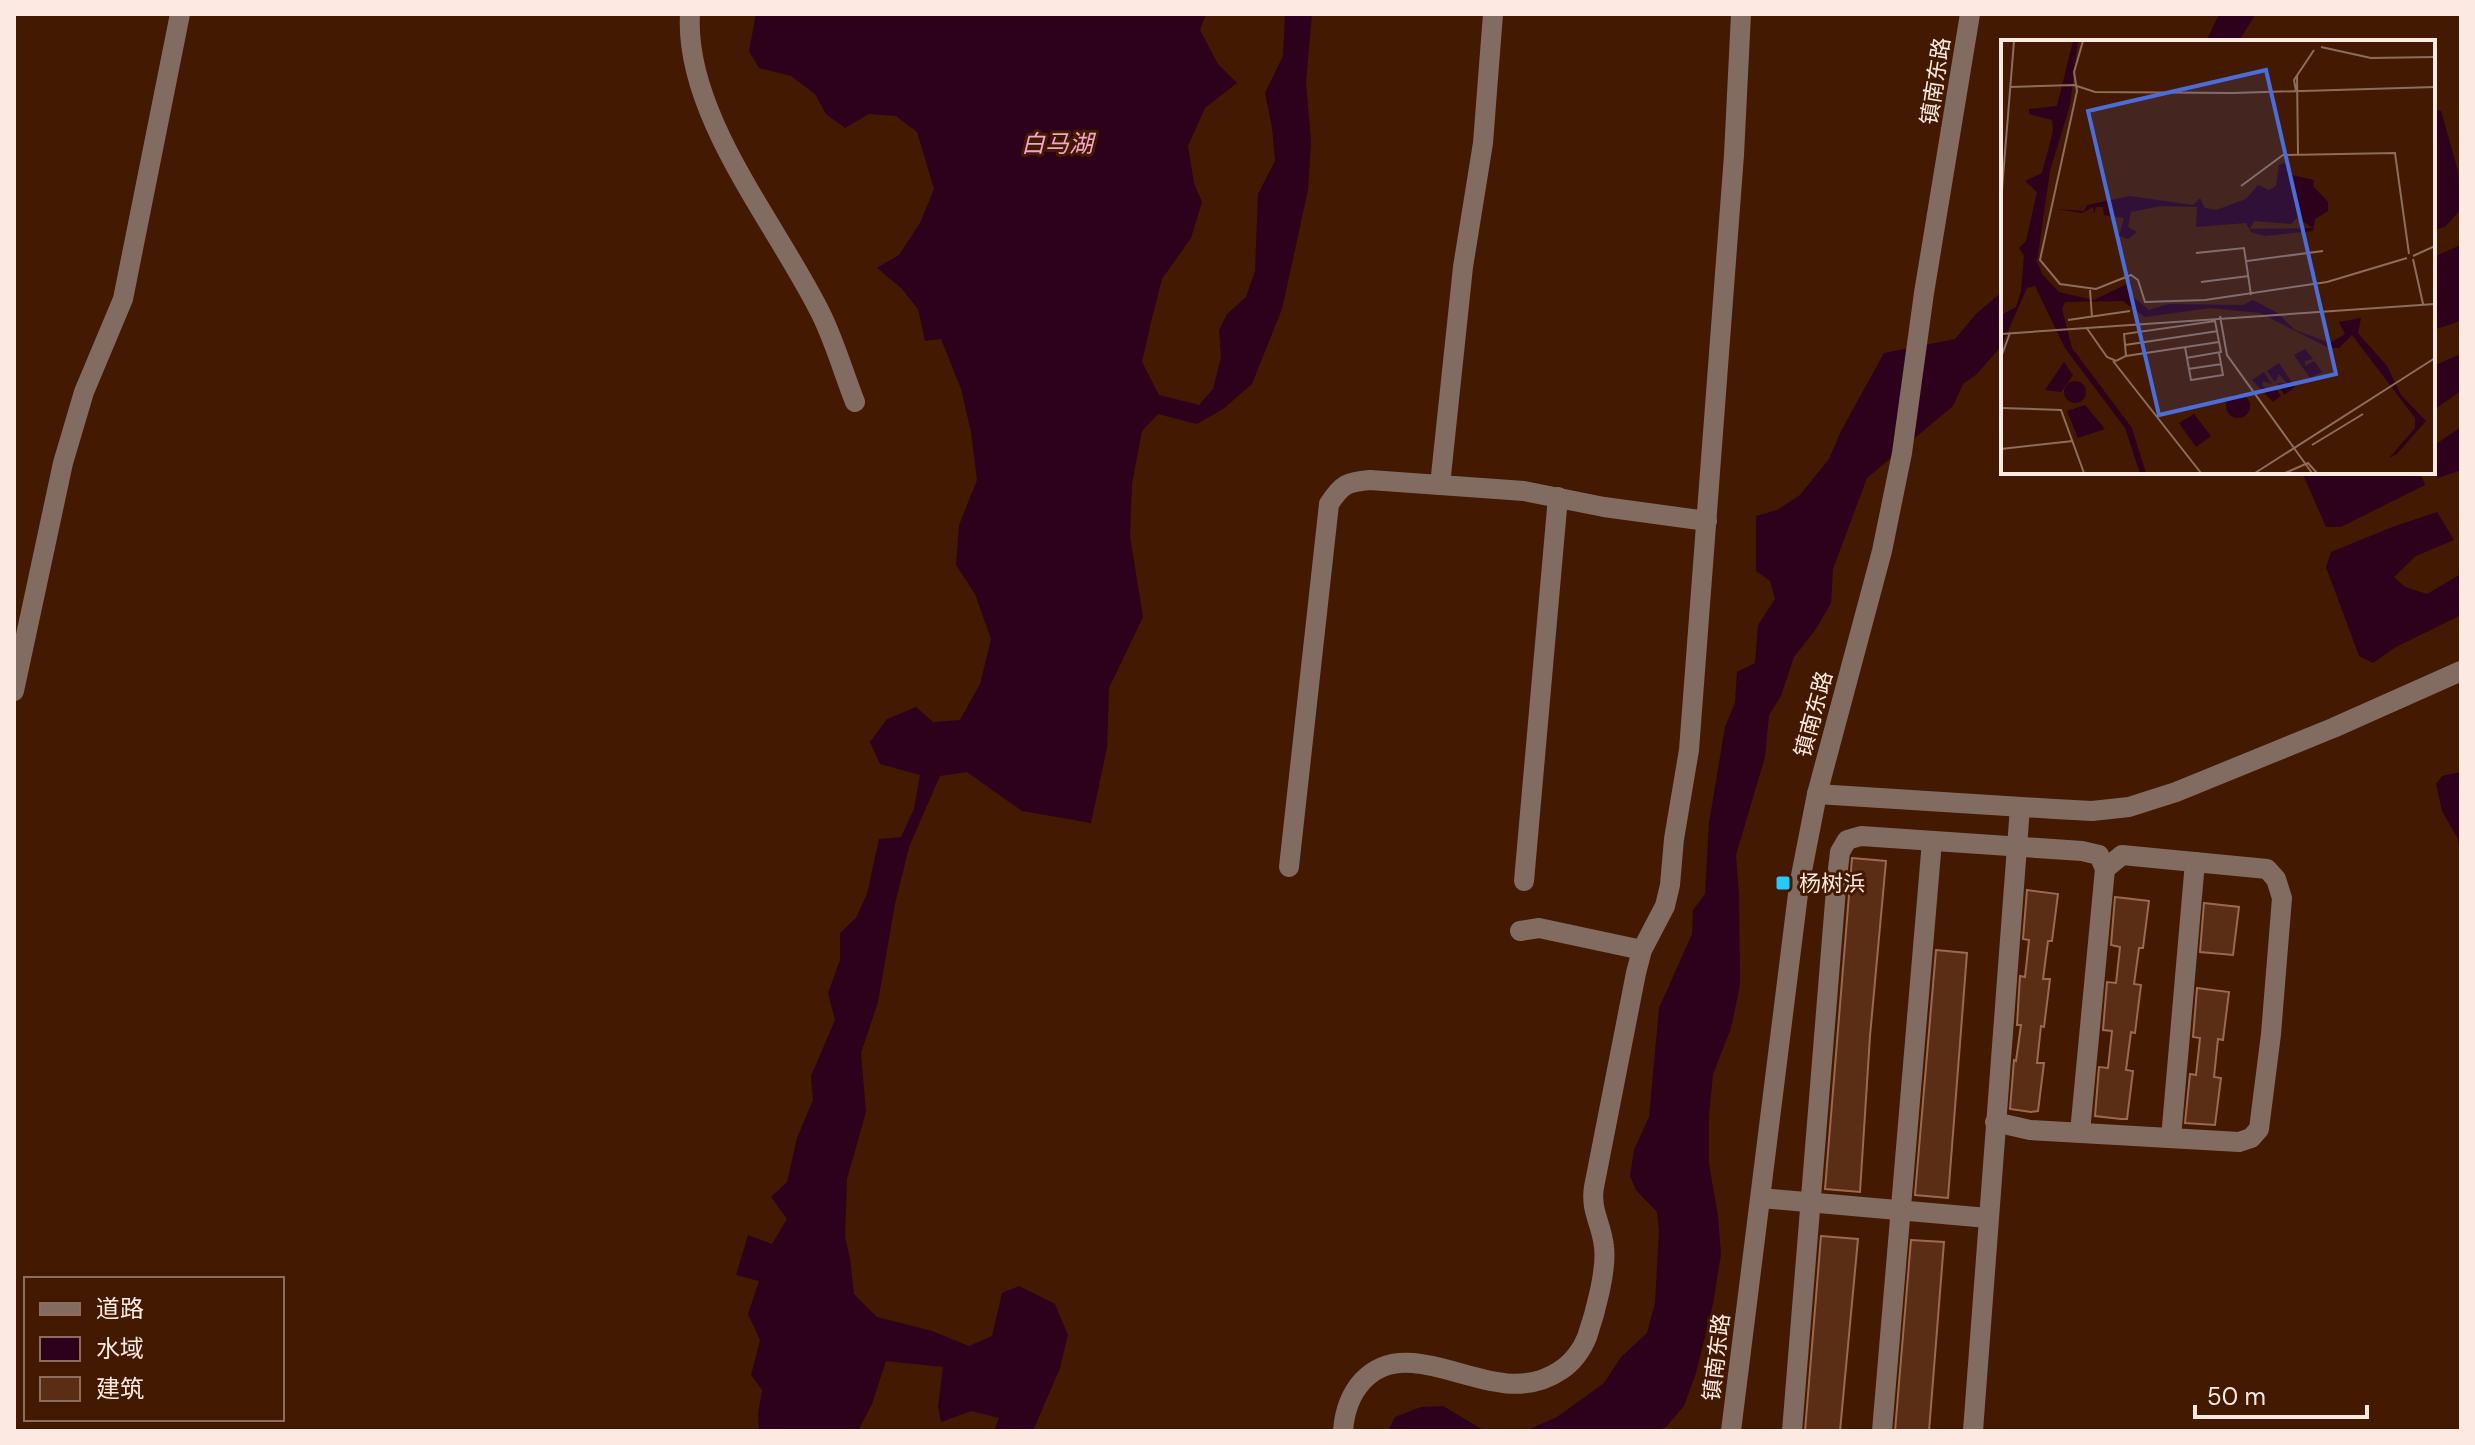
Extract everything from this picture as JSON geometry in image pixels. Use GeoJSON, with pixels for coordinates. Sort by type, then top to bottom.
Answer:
{"type":"FeatureCollection","features":[{"type":"Feature","properties":{"kind":"street"},"geometry":{"type":"LineString","coordinates":[[14,691],[63,463],[84,392],[123,299],[180,14]]}},
{"type":"Feature","properties":{"kind":"street"},"geometry":{"type":"LineString","coordinates":[[690,14],[691,52],[697,78],[747,185],[822,317],[855,402]]}},
{"type":"Feature","properties":{"kind":"street"},"geometry":{"type":"LineString","coordinates":[[1440,485],[1463,267],[1483,143],[1493,14]]}},
{"type":"Feature","properties":{"kind":"street"},"geometry":{"type":"LineString","coordinates":[[1343,1431],[1345,1410],[1354,1389],[1380,1368],[1413,1363],[1492,1381],[1520,1385],[1538,1383],[1568,1366],[1586,1338],[1601,1283],[1605,1252],[1592,1203],[1642,950],[1665,906],[1670,885],[1674,839],[1689,750],[1735,140],[1741,14]]}},
{"type":"Feature","properties":{"kind":"street","name":"镇南东路"},"geometry":{"type":"LineString","coordinates":[[1731,1431],[1799,886],[1817,794],[1882,551],[1902,453],[1970,14]]}},
{"type":"Feature","properties":{"kind":"street"},"geometry":{"type":"LineString","coordinates":[[1289,867],[1329,504],[1338,490],[1350,482],[1370,480],[1524,491],[1604,507],[1707,521]]}},
{"type":"Feature","properties":{"kind":"street"},"geometry":{"type":"LineString","coordinates":[[1524,881],[1558,497]]}},
{"type":"Feature","properties":{"kind":"street"},"geometry":{"type":"LineString","coordinates":[[1817,794],[2092,811],[2129,807],[2176,792],[2278,751],[2461,671]]}},
{"type":"Feature","properties":{"kind":"street"},"geometry":{"type":"LineString","coordinates":[[1973,1431],[2020,807]]}},
{"type":"Feature","properties":{"kind":"street"},"geometry":{"type":"LineString","coordinates":[[1792,1431],[1840,852],[1847,840],[1861,836],[2082,851],[2099,855],[2105,869],[2080,1132]]}},
{"type":"Feature","properties":{"kind":"street"},"geometry":{"type":"LineString","coordinates":[[1882,1431],[1932,841]]}},
{"type":"Feature","properties":{"kind":"street"},"geometry":{"type":"LineString","coordinates":[[1995,1122],[2030,1130],[2239,1142],[2251,1138],[2259,1129],[2271,1034],[2282,898],[2276,879],[2267,869],[2122,855],[2105,869]]}},
{"type":"Feature","properties":{"kind":"street"},"geometry":{"type":"LineString","coordinates":[[2171,1138],[2195,862]]}},
{"type":"Feature","properties":{"kind":"street"},"geometry":{"type":"LineString","coordinates":[[1520,931],[1539,928],[1642,950]]}},
{"type":"Feature","properties":{"kind":"street"},"geometry":{"type":"LineString","coordinates":[[1761,1198],[1988,1218]]}},
{"type":"Feature","properties":{"kind":"water","name":"白马湖"},"geometry":{"type":"Polygon","coordinates":[[[756,14],[1206,14],[1200,30],[1218,64],[1237,83],[1205,108],[1188,146],[1194,183],[1202,202],[1191,238],[1162,279],[1142,362],[1159,395],[1199,405],[1213,389],[1221,357],[1219,330],[1227,314],[1246,297],[1255,271],[1258,194],[1275,161],[1265,93],[1283,56],[1285,14],[1312,14],[1306,82],[1311,142],[1308,190],[1282,309],[1252,384],[1223,409],[1197,424],[1158,414],[1142,431],[1132,484],[1130,536],[1143,617],[1109,688],[1107,748],[1091,823],[1022,811],[967,772],[940,776],[909,847],[895,904],[878,1002],[861,1053],[866,1112],[847,1179],[845,1237],[854,1294],[877,1317],[932,1331],[969,1346],[992,1336],[1002,1293],[1019,1286],[1055,1304],[1068,1335],[1060,1368],[1033,1431],[994,1431],[999,1418],[971,1411],[941,1422],[938,1407],[943,1367],[886,1361],[872,1404],[858,1431],[759,1431],[762,1390],[751,1375],[760,1340],[748,1314],[759,1281],[736,1275],[748,1235],[772,1244],[787,1219],[771,1197],[787,1182],[797,1138],[813,1100],[811,1076],[835,1020],[828,993],[840,960],[840,933],[856,918],[867,894],[879,839],[901,837],[914,809],[920,775],[880,764],[870,742],[887,719],[916,707],[933,722],[960,720],[980,684],[991,639],[975,594],[956,565],[959,525],[977,480],[971,432],[961,389],[941,339],[925,341],[918,309],[901,288],[877,268],[899,255],[920,223],[934,189],[917,132],[896,116],[869,114],[845,128],[826,114],[815,94],[791,76],[759,68],[749,51],[756,14]]]}},
{"type":"Feature","properties":{"kind":"water"},"geometry":{"type":"Polygon","coordinates":[[[2219,14],[2256,14],[2239,40],[2207,40],[2219,14]]]}},
{"type":"Feature","properties":{"kind":"water"},"geometry":{"type":"Polygon","coordinates":[[[2435,110],[2441,111],[2458,171],[2460,210],[2446,226],[2435,230],[2435,110]]]}},
{"type":"Feature","properties":{"kind":"water"},"geometry":{"type":"Polygon","coordinates":[[[2461,245],[2461,321],[2435,329],[2435,256],[2461,245]]]}},
{"type":"Feature","properties":{"kind":"water"},"geometry":{"type":"Polygon","coordinates":[[[2001,293],[2001,346],[1977,374],[1963,384],[1953,406],[1867,478],[1833,569],[1831,603],[1794,657],[1781,696],[1769,715],[1765,757],[1736,855],[1740,985],[1731,1028],[1713,1074],[1709,1116],[1709,1164],[1721,1254],[1713,1304],[1696,1373],[1684,1406],[1666,1427],[1657,1431],[1525,1431],[1557,1417],[1604,1383],[1621,1357],[1647,1333],[1655,1303],[1657,1212],[1636,1190],[1630,1176],[1634,1150],[1649,1117],[1659,1008],[1692,934],[1693,910],[1705,894],[1709,823],[1725,727],[1735,703],[1737,672],[1755,663],[1758,625],[1775,599],[1770,581],[1756,571],[1756,516],[1777,510],[1800,495],[1829,459],[1884,353],[1955,339],[1976,314],[2001,293]]]}},
{"type":"Feature","properties":{"kind":"water"},"geometry":{"type":"Polygon","coordinates":[[[2461,354],[2461,391],[2435,409],[2435,365],[2461,354]]]}},
{"type":"Feature","properties":{"kind":"water"},"geometry":{"type":"Polygon","coordinates":[[[2461,427],[2461,470],[2438,478],[2435,472],[2435,445],[2461,427]]]}},
{"type":"Feature","properties":{"kind":"water"},"geometry":{"type":"Polygon","coordinates":[[[2303,474],[2421,474],[2425,485],[2341,527],[2326,527],[2303,474]]]}},
{"type":"Feature","properties":{"kind":"water"},"geometry":{"type":"Polygon","coordinates":[[[2437,512],[2454,540],[2416,556],[2394,577],[2405,587],[2427,594],[2461,574],[2461,615],[2396,647],[2373,663],[2359,656],[2326,567],[2331,552],[2437,512]]]}},
{"type":"Feature","properties":{"kind":"water"},"geometry":{"type":"Polygon","coordinates":[[[2461,772],[2461,861],[2458,839],[2442,811],[2436,784],[2442,776],[2461,772]]]}},
{"type":"Feature","properties":{"kind":"water"},"geometry":{"type":"Polygon","coordinates":[[[1443,1406],[1485,1431],[1388,1431],[1395,1417],[1421,1407],[1443,1406]]]}},
{"type":"Feature","properties":{"kind":"building"},"geometry":{"type":"Polygon","coordinates":[[[1852,858],[1886,861],[1860,1192],[1825,1189],[1852,858]]]}},
{"type":"Feature","properties":{"kind":"building"},"geometry":{"type":"Polygon","coordinates":[[[2027,890],[2058,894],[2043,979],[2050,979],[2037,1063],[2044,1063],[2038,1111],[2031,1112],[2010,1109],[2021,1025],[2017,1025],[2020,976],[2025,977],[2029,940],[2023,939],[2027,890]]]}},
{"type":"Feature","properties":{"kind":"building"},"geometry":{"type":"Polygon","coordinates":[[[2115,897],[2149,901],[2143,948],[2139,948],[2134,984],[2141,985],[2135,1033],[2131,1032],[2126,1070],[2133,1071],[2127,1119],[2095,1116],[2099,1067],[2108,1068],[2112,1031],[2103,1030],[2107,982],[2116,983],[2120,947],[2111,945],[2115,897]]]}},
{"type":"Feature","properties":{"kind":"building"},"geometry":{"type":"Polygon","coordinates":[[[2204,903],[2239,907],[2233,955],[2200,952],[2204,903]]]}},
{"type":"Feature","properties":{"kind":"building"},"geometry":{"type":"Polygon","coordinates":[[[1936,950],[1967,953],[1948,1198],[1915,1195],[1936,950]]]}},
{"type":"Feature","properties":{"kind":"building"},"geometry":{"type":"Polygon","coordinates":[[[2197,988],[2229,992],[2223,1040],[2218,1039],[2214,1077],[2221,1078],[2215,1125],[2185,1123],[2190,1074],[2196,1075],[2200,1038],[2193,1037],[2197,988]]]}},
{"type":"Feature","properties":{"kind":"building"},"geometry":{"type":"Polygon","coordinates":[[[1821,1236],[1858,1239],[1840,1431],[1805,1431],[1821,1236]]]}},
{"type":"Feature","properties":{"kind":"building"},"geometry":{"type":"Polygon","coordinates":[[[1911,1240],[1944,1242],[1929,1431],[1895,1431],[1911,1240]]]}},
{"type":"Feature","properties":{"kind":"place","name":"杨树浜"},"geometry":{"type":"Point","coordinates":[1783,883]}}]}
